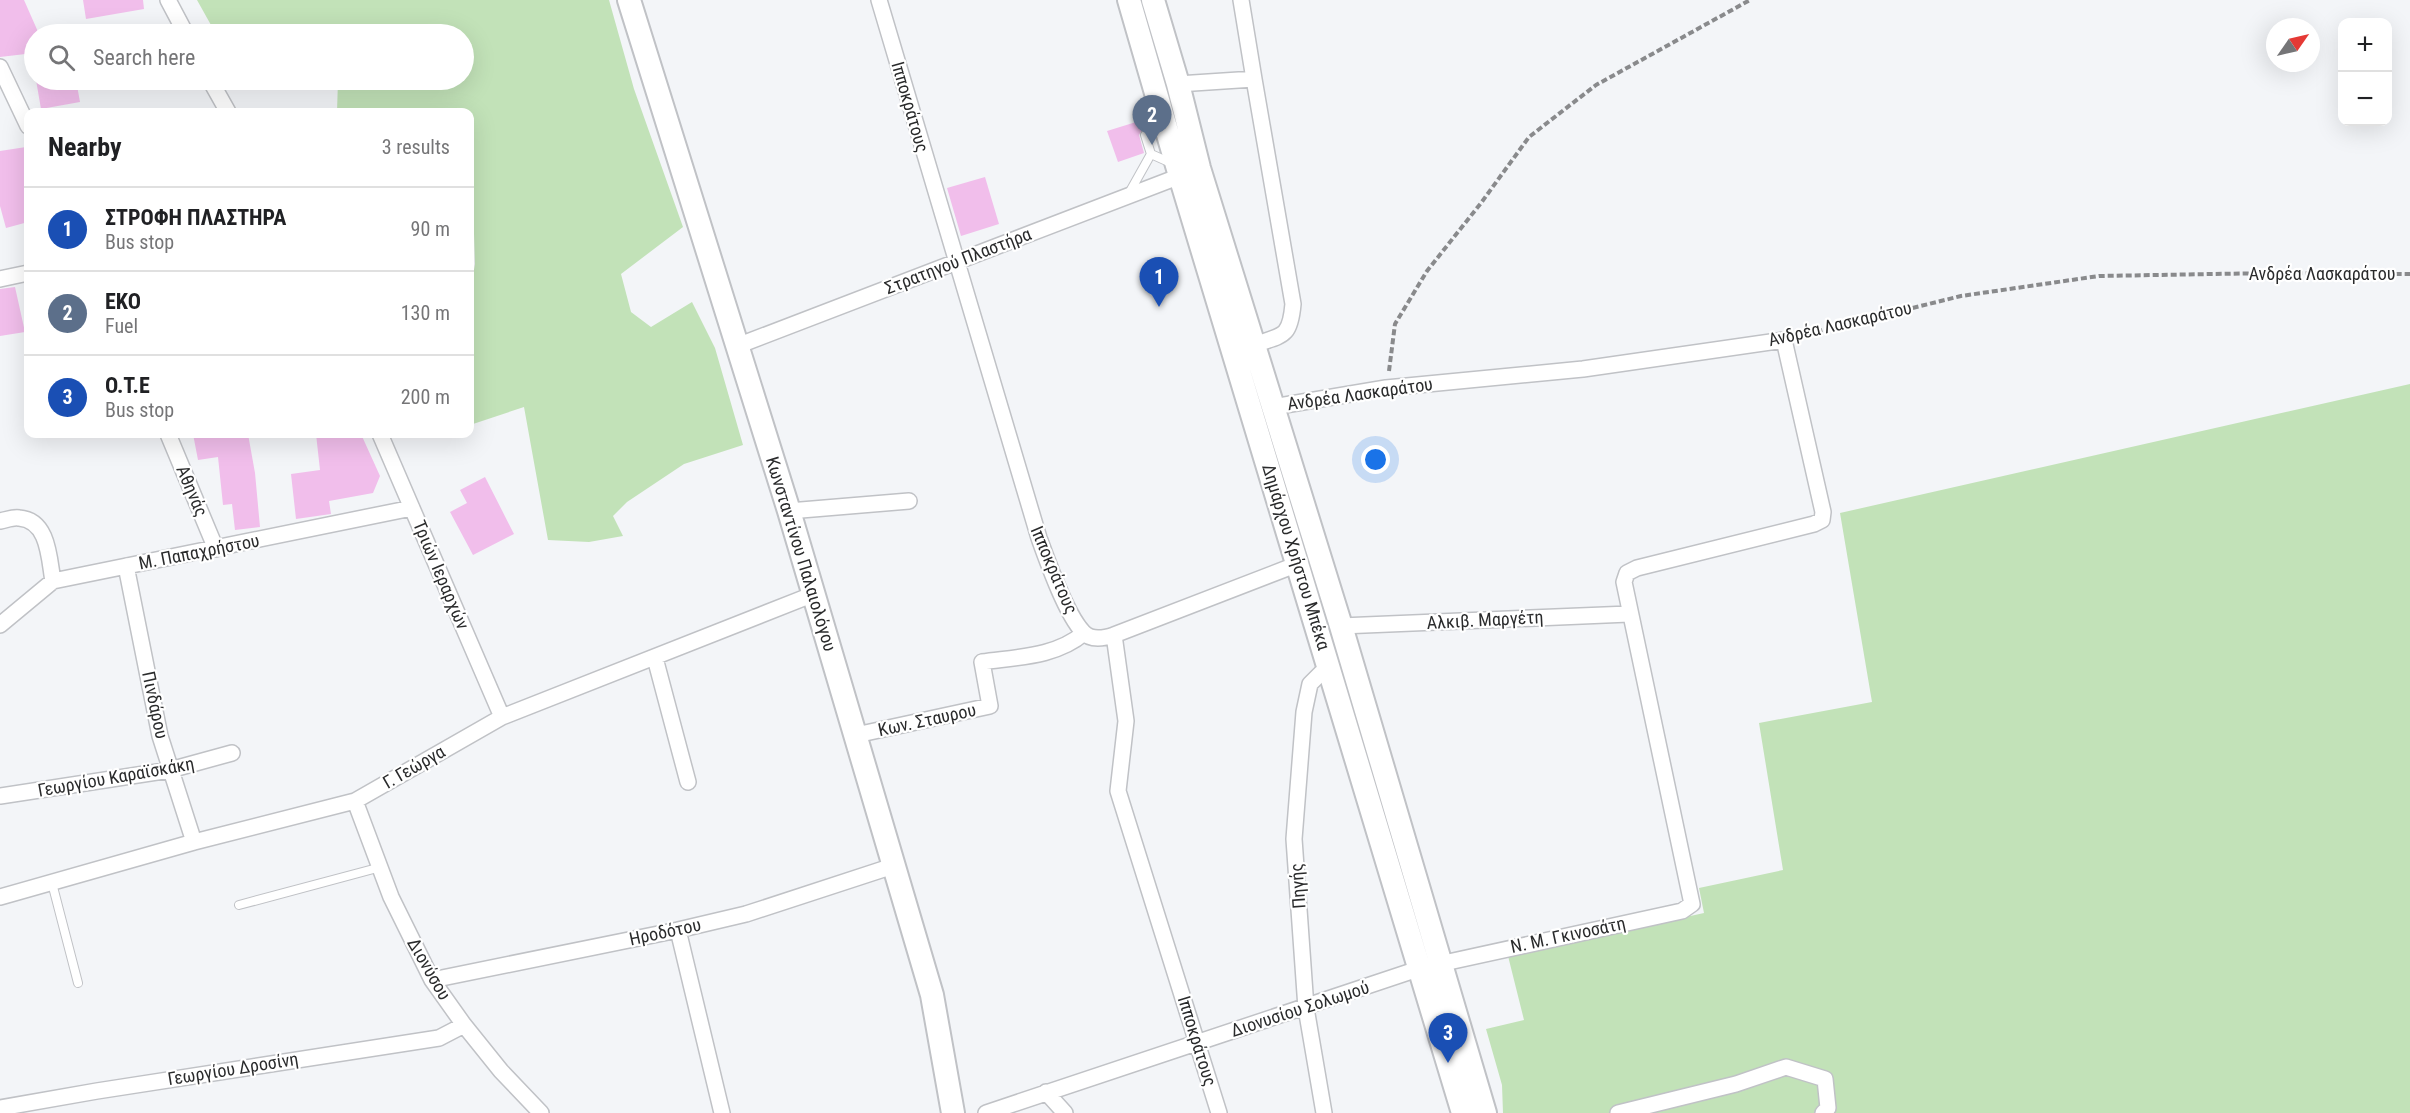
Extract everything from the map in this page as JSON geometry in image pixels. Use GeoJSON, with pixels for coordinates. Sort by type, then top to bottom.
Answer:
{"type":"FeatureCollection","features":[{"type":"Feature","properties":{"kind":"main road","name":"Κωνσταντίνου Παλαιολόγου"},"geometry":{"type":"LineString","coordinates":[[629,0],[789,511],[932,995],[953,1113]]}},
{"type":"Feature","properties":{"kind":"main road","name":"Δημάρχου Χρήστου Μπέκα"},"geometry":{"type":"LineString","coordinates":[[1129,0],[1161,111],[1254,345],[1341,626],[1431,965],[1463,1113]]}},
{"type":"Feature","properties":{"kind":"main road","name":"Δημάρχου Χρήστου Μπέκα"},"geometry":{"type":"LineString","coordinates":[[1153,0],[1178,84],[1185,170],[1298,564],[1330,671],[1431,965],[1485,1113]]}},
{"type":"Feature","properties":{"kind":"street"},"geometry":{"type":"LineString","coordinates":[[168,0],[181,24]]}},
{"type":"Feature","properties":{"kind":"street","name":"Ιπποκράτους"},"geometry":{"type":"LineString","coordinates":[[879,0],[1039,538],[1066,604],[1084,633],[1093,638],[1114,635],[1126,721],[1118,791],[1219,1113]]}},
{"type":"Feature","properties":{"kind":"street"},"geometry":{"type":"LineString","coordinates":[[1241,0],[1293,304],[1291,324],[1281,336],[1254,345]]}},
{"type":"Feature","properties":{"kind":"street"},"geometry":{"type":"LineString","coordinates":[[0,67],[24,118]]}},
{"type":"Feature","properties":{"kind":"street"},"geometry":{"type":"LineString","coordinates":[[1178,84],[1254,79]]}},
{"type":"Feature","properties":{"kind":"street"},"geometry":{"type":"LineString","coordinates":[[216,90],[226,108]]}},
{"type":"Feature","properties":{"kind":"street","name":"Στρατηγού Πλαστήρα"},"geometry":{"type":"LineString","coordinates":[[737,346],[1127,196],[1185,170]]}},
{"type":"Feature","properties":{"kind":"street"},"geometry":{"type":"LineString","coordinates":[[0,279],[24,274]]}},
{"type":"Feature","properties":{"kind":"street"},"geometry":{"type":"LineString","coordinates":[[1629,614],[1624,582],[1627,573],[1637,568],[1814,524],[1822,520],[1823,512],[1784,340]]}},
{"type":"Feature","properties":{"kind":"street","name":"Ανδρέα Λασκαράτου"},"geometry":{"type":"LineString","coordinates":[[1272,407],[1386,388],[1583,369],[1784,340]]}},
{"type":"Feature","properties":{"kind":"street","name":"Αθηνάς"},"geometry":{"type":"LineString","coordinates":[[170,438],[216,549]]}},
{"type":"Feature","properties":{"kind":"street","name":"Τριών Ιεραρχών"},"geometry":{"type":"LineString","coordinates":[[382,438],[502,717]]}},
{"type":"Feature","properties":{"kind":"street"},"geometry":{"type":"LineString","coordinates":[[789,511],[909,501]]}},
{"type":"Feature","properties":{"kind":"street","name":"Μ. Παπαχρήστου"},"geometry":{"type":"LineString","coordinates":[[0,624],[53,581],[412,508]]}},
{"type":"Feature","properties":{"kind":"street"},"geometry":{"type":"LineString","coordinates":[[0,521],[20,518],[33,524],[45,534],[53,581]]}},
{"type":"Feature","properties":{"kind":"street"},"geometry":{"type":"LineString","coordinates":[[1114,635],[1298,564]]}},
{"type":"Feature","properties":{"kind":"street","name":"Πινδάρου"},"geometry":{"type":"LineString","coordinates":[[126,566],[160,736],[194,842]]}},
{"type":"Feature","properties":{"kind":"street","name":"Γ. Γεώργα"},"geometry":{"type":"LineString","coordinates":[[0,897],[194,842],[354,801],[502,717],[814,594]]}},
{"type":"Feature","properties":{"kind":"street","name":"Αλκιβ. Μαργέτη"},"geometry":{"type":"LineString","coordinates":[[1341,626],[1629,614]]}},
{"type":"Feature","properties":{"kind":"street","name":"Ν. Μ. Γκινοσάτη"},"geometry":{"type":"LineString","coordinates":[[1431,965],[1682,911],[1692,904],[1629,614]]}},
{"type":"Feature","properties":{"kind":"street","name":"Κων. Σταυρου"},"geometry":{"type":"LineString","coordinates":[[856,735],[990,706],[982,662],[1058,649],[1071,644],[1084,633]]}},
{"type":"Feature","properties":{"kind":"street"},"geometry":{"type":"LineString","coordinates":[[654,658],[688,782]]}},
{"type":"Feature","properties":{"kind":"street","name":"Πηγής"},"geometry":{"type":"LineString","coordinates":[[1324,1113],[1306,1008],[1295,827],[1304,712],[1310,684],[1321,673],[1330,671]]}},
{"type":"Feature","properties":{"kind":"street","name":"Γεωργίου Καραϊσκάκη"},"geometry":{"type":"LineString","coordinates":[[0,796],[170,770],[232,753]]}},
{"type":"Feature","properties":{"kind":"street","name":"Διονύσου"},"geometry":{"type":"LineString","coordinates":[[354,801],[391,897],[432,980],[501,1071],[541,1113]]}},
{"type":"Feature","properties":{"kind":"street","name":"Ηροδότου"},"geometry":{"type":"LineString","coordinates":[[432,980],[746,914],[893,866]]}},
{"type":"Feature","properties":{"kind":"street"},"geometry":{"type":"LineString","coordinates":[[678,930],[722,1113]]}},
{"type":"Feature","properties":{"kind":"street","name":"Διονυσίου Σολωμού"},"geometry":{"type":"LineString","coordinates":[[986,1113],[1431,965]]}},
{"type":"Feature","properties":{"kind":"street","name":"Γεωργίου Δροσίνη"},"geometry":{"type":"LineString","coordinates":[[0,1108],[97,1090],[439,1038],[464,1025]]}},
{"type":"Feature","properties":{"kind":"street"},"geometry":{"type":"LineString","coordinates":[[1618,1113],[1736,1084],[1786,1067],[1825,1079],[1828,1108],[1823,1113]]}},
{"type":"Feature","properties":{"kind":"street"},"geometry":{"type":"LineString","coordinates":[[1046,1092],[1065,1113]]}},
{"type":"Feature","properties":{"kind":"lane"},"geometry":{"type":"LineString","coordinates":[[1127,196],[1150,154],[1145,135],[1161,111]]}},
{"type":"Feature","properties":{"kind":"lane"},"geometry":{"type":"LineString","coordinates":[[1150,154],[1185,170]]}},
{"type":"Feature","properties":{"kind":"lane"},"geometry":{"type":"LineString","coordinates":[[239,905],[381,867]]}},
{"type":"Feature","properties":{"kind":"lane"},"geometry":{"type":"LineString","coordinates":[[52,883],[78,982]]}},
{"type":"Feature","properties":{"kind":"path"},"geometry":{"type":"LineString","coordinates":[[1386,388],[1395,324],[1427,271],[1529,137],[1596,85],[1750,0]]}},
{"type":"Feature","properties":{"kind":"path","name":"Ανδρέα Λασκαράτου"},"geometry":{"type":"LineString","coordinates":[[1784,340],[1961,296],[2099,276],[2271,273],[2410,274]]}},
{"type":"Feature","properties":{"kind":"green space"},"geometry":{"type":"Polygon","coordinates":[[[197,0],[609,0],[634,89],[683,227],[621,274],[631,312],[651,327],[692,302],[715,348],[743,445],[684,464],[627,502],[613,516],[623,536],[589,542],[548,540],[524,407],[474,424],[474,108],[337,108],[338,90],[474,90],[474,24],[210,24],[197,0]]]}},
{"type":"Feature","properties":{"kind":"green space"},"geometry":{"type":"Polygon","coordinates":[[[2410,384],[2410,1113],[1503,1113],[1502,1085],[1486,1029],[1524,1020],[1508,956],[1704,913],[1699,888],[1783,870],[1759,723],[1872,702],[1840,513],[2410,384]]]}},
{"type":"Feature","properties":{"kind":"building"},"geometry":{"type":"Polygon","coordinates":[[[0,0],[24,0],[35,24],[24,24],[24,54],[0,57],[0,0]]]}},
{"type":"Feature","properties":{"kind":"building"},"geometry":{"type":"Polygon","coordinates":[[[83,0],[143,0],[144,9],[86,19],[83,0]]]}},
{"type":"Feature","properties":{"kind":"building"},"geometry":{"type":"Polygon","coordinates":[[[38,90],[78,90],[80,102],[41,108],[38,90]]]}},
{"type":"Feature","properties":{"kind":"building"},"geometry":{"type":"Polygon","coordinates":[[[1149,118],[1139,135],[1144,153],[1118,162],[1107,131],[1149,118]]]}},
{"type":"Feature","properties":{"kind":"building"},"geometry":{"type":"Polygon","coordinates":[[[24,147],[24,223],[6,228],[0,206],[0,151],[24,147]]]}},
{"type":"Feature","properties":{"kind":"building"},"geometry":{"type":"Polygon","coordinates":[[[985,177],[999,224],[961,236],[947,188],[985,177]]]}},
{"type":"Feature","properties":{"kind":"building"},"geometry":{"type":"Polygon","coordinates":[[[15,287],[24,332],[0,336],[0,289],[15,287]]]}},
{"type":"Feature","properties":{"kind":"building"},"geometry":{"type":"Polygon","coordinates":[[[194,438],[249,438],[255,473],[260,527],[235,530],[232,504],[223,505],[218,457],[198,460],[194,438]]]}},
{"type":"Feature","properties":{"kind":"building"},"geometry":{"type":"Polygon","coordinates":[[[316,438],[363,438],[380,476],[373,493],[329,501],[331,514],[296,519],[291,474],[320,470],[316,438]]]}},
{"type":"Feature","properties":{"kind":"building"},"geometry":{"type":"Polygon","coordinates":[[[485,477],[514,534],[473,555],[450,512],[467,503],[460,490],[485,477]]]}},
{"type":"Feature","properties":{"kind":"place","name":"ΕΚΟ"},"geometry":{"type":"Point","coordinates":[1152,145]}},
{"type":"Feature","properties":{"kind":"place","name":"ΣΤΡΟΦΗ ΠΛΑΣΤΗΡΑ"},"geometry":{"type":"Point","coordinates":[1159,307]}},
{"type":"Feature","properties":{"kind":"place","name":"Ο.Τ.Ε"},"geometry":{"type":"Point","coordinates":[1448,1063]}}]}
